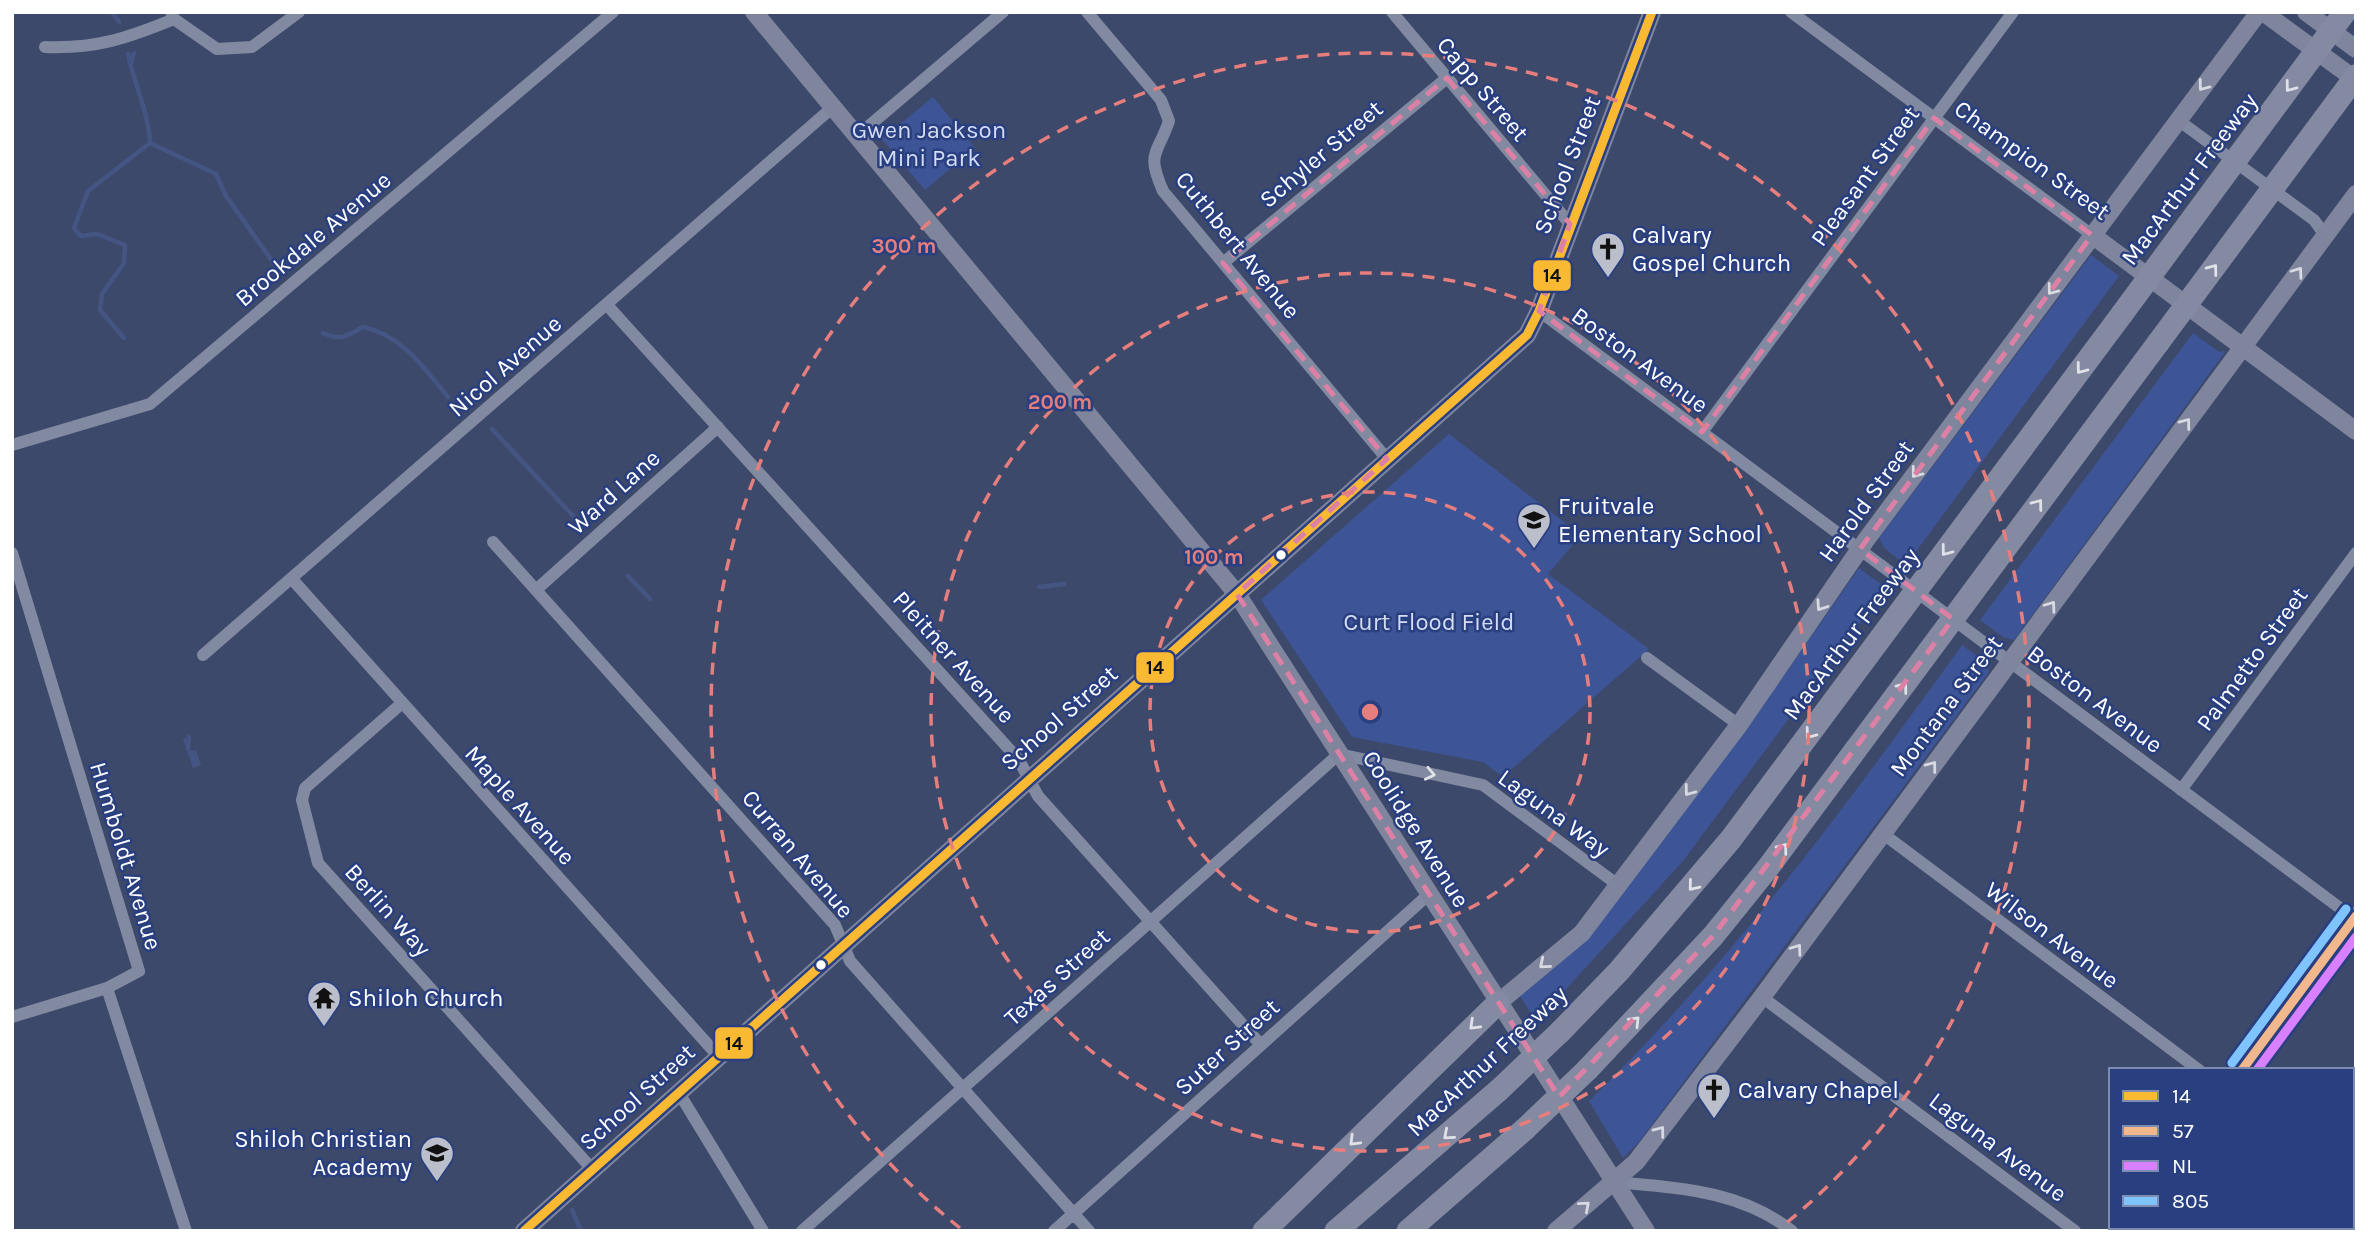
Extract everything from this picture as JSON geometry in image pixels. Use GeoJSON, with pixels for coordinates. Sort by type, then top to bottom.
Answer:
{"type":"FeatureCollection","features":[{"type":"Feature","properties":{"kind":"highway","name":"MacArthur Freeway"},"geometry":{"type":"LineString","coordinates":[[1336,1231],[1499,1090],[1561,1031],[1619,971],[1731,839],[2345,12]]}},
{"type":"Feature","properties":{"kind":"highway"},"geometry":{"type":"LineString","coordinates":[[1408,1231],[1525,1129],[1587,1070],[1713,936],[1767,869],[2356,78]]}},
{"type":"Feature","properties":{"kind":"highway"},"geometry":{"type":"LineString","coordinates":[[1264,1231],[1498,1003]]}},
{"type":"Feature","properties":{"kind":"street"},"geometry":{"type":"LineString","coordinates":[[45,47],[78,48],[121,41],[172,15],[217,49],[252,47],[299,12]]}},
{"type":"Feature","properties":{"kind":"street","name":"Brookdale Avenue"},"geometry":{"type":"LineString","coordinates":[[12,446],[150,404],[613,12]]}},
{"type":"Feature","properties":{"kind":"street","name":"Coolidge Avenue"},"geometry":{"type":"LineString","coordinates":[[754,12],[1237,594],[1646,1231]]}},
{"type":"Feature","properties":{"kind":"street"},"geometry":{"type":"LineString","coordinates":[[857,136],[1003,12]]}},
{"type":"Feature","properties":{"kind":"street","name":"Cuthbert Avenue"},"geometry":{"type":"LineString","coordinates":[[1087,12],[1161,100],[1169,121],[1155,149],[1152,166],[1163,191],[1387,459]]}},
{"type":"Feature","properties":{"kind":"street","name":"Capp Street"},"geometry":{"type":"LineString","coordinates":[[1392,12],[1570,224]]}},
{"type":"Feature","properties":{"kind":"street","name":"School Street"},"geometry":{"type":"LineString","coordinates":[[524,1231],[1527,335],[1539,311],[1651,12]]}},
{"type":"Feature","properties":{"kind":"street","name":"Champion Street"},"geometry":{"type":"LineString","coordinates":[[1791,12],[2352,427]]}},
{"type":"Feature","properties":{"kind":"street","name":"Pleasant Street"},"geometry":{"type":"LineString","coordinates":[[1702,432],[2013,12]]}},
{"type":"Feature","properties":{"kind":"street"},"geometry":{"type":"LineString","coordinates":[[2261,12],[2356,78]]}},
{"type":"Feature","properties":{"kind":"street","name":"Harold Street"},"geometry":{"type":"LineString","coordinates":[[1498,1003],[1582,933],[1739,725],[1860,549],[2261,12]]}},
{"type":"Feature","properties":{"kind":"street"},"geometry":{"type":"LineString","coordinates":[[2306,12],[2356,49]]}},
{"type":"Feature","properties":{"kind":"street","name":"Schyler Street"},"geometry":{"type":"LineString","coordinates":[[1223,264],[1447,78]]}},
{"type":"Feature","properties":{"kind":"street","name":"Nicol Avenue"},"geometry":{"type":"LineString","coordinates":[[203,655],[833,107]]}},
{"type":"Feature","properties":{"kind":"street"},"geometry":{"type":"LineString","coordinates":[[2178,120],[2314,220],[2325,235]]}},
{"type":"Feature","properties":{"kind":"street","name":"Montana Street"},"geometry":{"type":"LineString","coordinates":[[1556,1231],[1636,1162],[2356,194]]}},
{"type":"Feature","properties":{"kind":"street","name":"Pleitner Avenue"},"geometry":{"type":"LineString","coordinates":[[607,305],[1019,760],[1038,796],[1261,1045]]}},
{"type":"Feature","properties":{"kind":"street","name":"Boston Avenue"},"geometry":{"type":"LineString","coordinates":[[1539,311],[2355,918]]}},
{"type":"Feature","properties":{"kind":"street","name":"Ward Lane"},"geometry":{"type":"LineString","coordinates":[[537,589],[718,427]]}},
{"type":"Feature","properties":{"kind":"street","name":"Curran Avenue"},"geometry":{"type":"LineString","coordinates":[[494,542],[835,925],[850,961],[1089,1231]]}},
{"type":"Feature","properties":{"kind":"street","name":"Humboldt Avenue"},"geometry":{"type":"LineString","coordinates":[[12,553],[139,971],[107,988]]}},
{"type":"Feature","properties":{"kind":"street","name":"Palmetto Street"},"geometry":{"type":"LineString","coordinates":[[2181,790],[2356,553]]}},
{"type":"Feature","properties":{"kind":"street","name":"Maple Avenue"},"geometry":{"type":"LineString","coordinates":[[292,579],[719,1057]]}},
{"type":"Feature","properties":{"kind":"street"},"geometry":{"type":"LineString","coordinates":[[1647,658],[1739,725]]}},
{"type":"Feature","properties":{"kind":"street","name":"Berlin Way"},"geometry":{"type":"LineString","coordinates":[[401,704],[305,789],[302,800],[318,863],[592,1169]]}},
{"type":"Feature","properties":{"kind":"street","name":"Laguna Way"},"geometry":{"type":"LineString","coordinates":[[1339,754],[1483,785],[1618,885]]}},
{"type":"Feature","properties":{"kind":"street","name":"Texas Street"},"geometry":{"type":"LineString","coordinates":[[802,1231],[1339,754]]}},
{"type":"Feature","properties":{"kind":"street","name":"Wilson Avenue"},"geometry":{"type":"LineString","coordinates":[[1882,833],[2196,1068]]}},
{"type":"Feature","properties":{"kind":"street","name":"Suter Street"},"geometry":{"type":"LineString","coordinates":[[1054,1231],[1429,895]]}},
{"type":"Feature","properties":{"kind":"street"},"geometry":{"type":"LineString","coordinates":[[2243,1068],[2355,918]]}},
{"type":"Feature","properties":{"kind":"street"},"geometry":{"type":"LineString","coordinates":[[12,1017],[107,988],[186,1231]]}},
{"type":"Feature","properties":{"kind":"street","name":"Laguna Avenue"},"geometry":{"type":"LineString","coordinates":[[1762,996],[2075,1231]]}},
{"type":"Feature","properties":{"kind":"street"},"geometry":{"type":"LineString","coordinates":[[679,1093],[764,1231]]}},
{"type":"Feature","properties":{"kind":"street"},"geometry":{"type":"LineString","coordinates":[[1614,1182],[1727,1196],[1769,1214],[1792,1231]]}},
{"type":"Feature","properties":{"kind":"highlighted area"},"geometry":{"type":"Polygon","coordinates":[[[1447,78],[1570,224],[1539,311],[1702,432],[1934,118],[2092,235],[1860,549],[1953,619],[1713,936],[1559,1097],[1237,594],[1387,459],[1223,263],[1447,78]]]}},
{"type":"Feature","properties":{"kind":"green space","name":"Gwen Jackson Mini Park"},"geometry":{"type":"Polygon","coordinates":[[[933,97],[975,148],[925,190],[882,139],[933,97]]]}},
{"type":"Feature","properties":{"kind":"green space"},"geometry":{"type":"Polygon","coordinates":[[[2091,255],[2119,276],[1906,565],[1884,548],[1879,538],[2091,255]]]}},
{"type":"Feature","properties":{"kind":"green space"},"geometry":{"type":"Polygon","coordinates":[[[2193,333],[2219,352],[2225,351],[2223,355],[2014,640],[2003,637],[1980,620],[2193,333]]]}},
{"type":"Feature","properties":{"kind":"green space","name":"Curt Flood Field"},"geometry":{"type":"Polygon","coordinates":[[[1449,434],[1581,535],[1548,574],[1649,649],[1503,777],[1483,762],[1352,737],[1261,600],[1449,434]]]}},
{"type":"Feature","properties":{"kind":"green space"},"geometry":{"type":"Polygon","coordinates":[[[1859,568],[1886,588],[1683,861],[1536,1022],[1519,994],[1589,938],[1747,728],[1859,568]]]}},
{"type":"Feature","properties":{"kind":"green space"},"geometry":{"type":"Polygon","coordinates":[[[1962,645],[1985,662],[1989,672],[1639,1142],[1623,1158],[1589,1101],[1691,994],[1786,881],[1962,645]]]}},
{"type":"Feature","properties":{"kind":"shaded area"},"geometry":{"type":"Polygon","coordinates":[[[186,738],[191,751],[196,750],[201,765],[193,768],[183,739],[186,738]]]}},
{"type":"Feature","properties":{"kind":"waterway"},"geometry":{"type":"LineString","coordinates":[[112,12],[119,22]]}},
{"type":"Feature","properties":{"kind":"waterway"},"geometry":{"type":"LineString","coordinates":[[131,63],[134,53]]}},
{"type":"Feature","properties":{"kind":"waterway"},"geometry":{"type":"LineString","coordinates":[[128,54],[147,121],[150,143]]}},
{"type":"Feature","properties":{"kind":"waterway"},"geometry":{"type":"LineString","coordinates":[[150,143],[216,174],[226,196],[275,265]]}},
{"type":"Feature","properties":{"kind":"waterway"},"geometry":{"type":"LineString","coordinates":[[124,338],[100,310],[102,294],[124,263],[125,245],[97,234],[81,236],[74,228],[88,191],[150,143]]}},
{"type":"Feature","properties":{"kind":"waterway"},"geometry":{"type":"LineString","coordinates":[[323,333],[334,337],[344,336],[363,327],[389,337],[411,354],[448,397]]}},
{"type":"Feature","properties":{"kind":"waterway"},"geometry":{"type":"LineString","coordinates":[[492,429],[577,520]]}},
{"type":"Feature","properties":{"kind":"waterway"},"geometry":{"type":"LineString","coordinates":[[628,576],[650,599]]}},
{"type":"Feature","properties":{"kind":"waterway"},"geometry":{"type":"LineString","coordinates":[[1039,587],[1064,584]]}},
{"type":"Feature","properties":{"kind":"waterway"},"geometry":{"type":"LineString","coordinates":[[188,748],[189,737]]}},
{"type":"Feature","properties":{"kind":"waterway"},"geometry":{"type":"LineString","coordinates":[[572,1210],[581,1231]]}},
{"type":"Feature","properties":{"kind":"transit line","name":"14"},"geometry":{"type":"LineString","coordinates":[[524,1231],[1527,335],[1539,311],[1652,12]]}},
{"type":"Feature","properties":{"kind":"transit line","name":"805"},"geometry":{"type":"LineString","coordinates":[[2232,1063],[2346,909]]}},
{"type":"Feature","properties":{"kind":"transit line","name":"57"},"geometry":{"type":"LineString","coordinates":[[2243,1068],[2356,916]]}},
{"type":"Feature","properties":{"kind":"transit line","name":"NL"},"geometry":{"type":"LineString","coordinates":[[2258,1068],[2356,937]]}},
{"type":"Feature","properties":{"kind":"place","name":"Calvary Gospel Church"},"geometry":{"type":"Point","coordinates":[1608,279]}},
{"type":"Feature","properties":{"kind":"place","name":"Fruitvale Elementary School"},"geometry":{"type":"Point","coordinates":[1534,550]}},
{"type":"Feature","properties":{"kind":"place","name":"Shiloh Church"},"geometry":{"type":"Point","coordinates":[324,1028]}},
{"type":"Feature","properties":{"kind":"place","name":"Calvary Chapel"},"geometry":{"type":"Point","coordinates":[1714,1120]}},
{"type":"Feature","properties":{"kind":"place","name":"Shiloh Christian Academy"},"geometry":{"type":"Point","coordinates":[437,1183]}}]}
